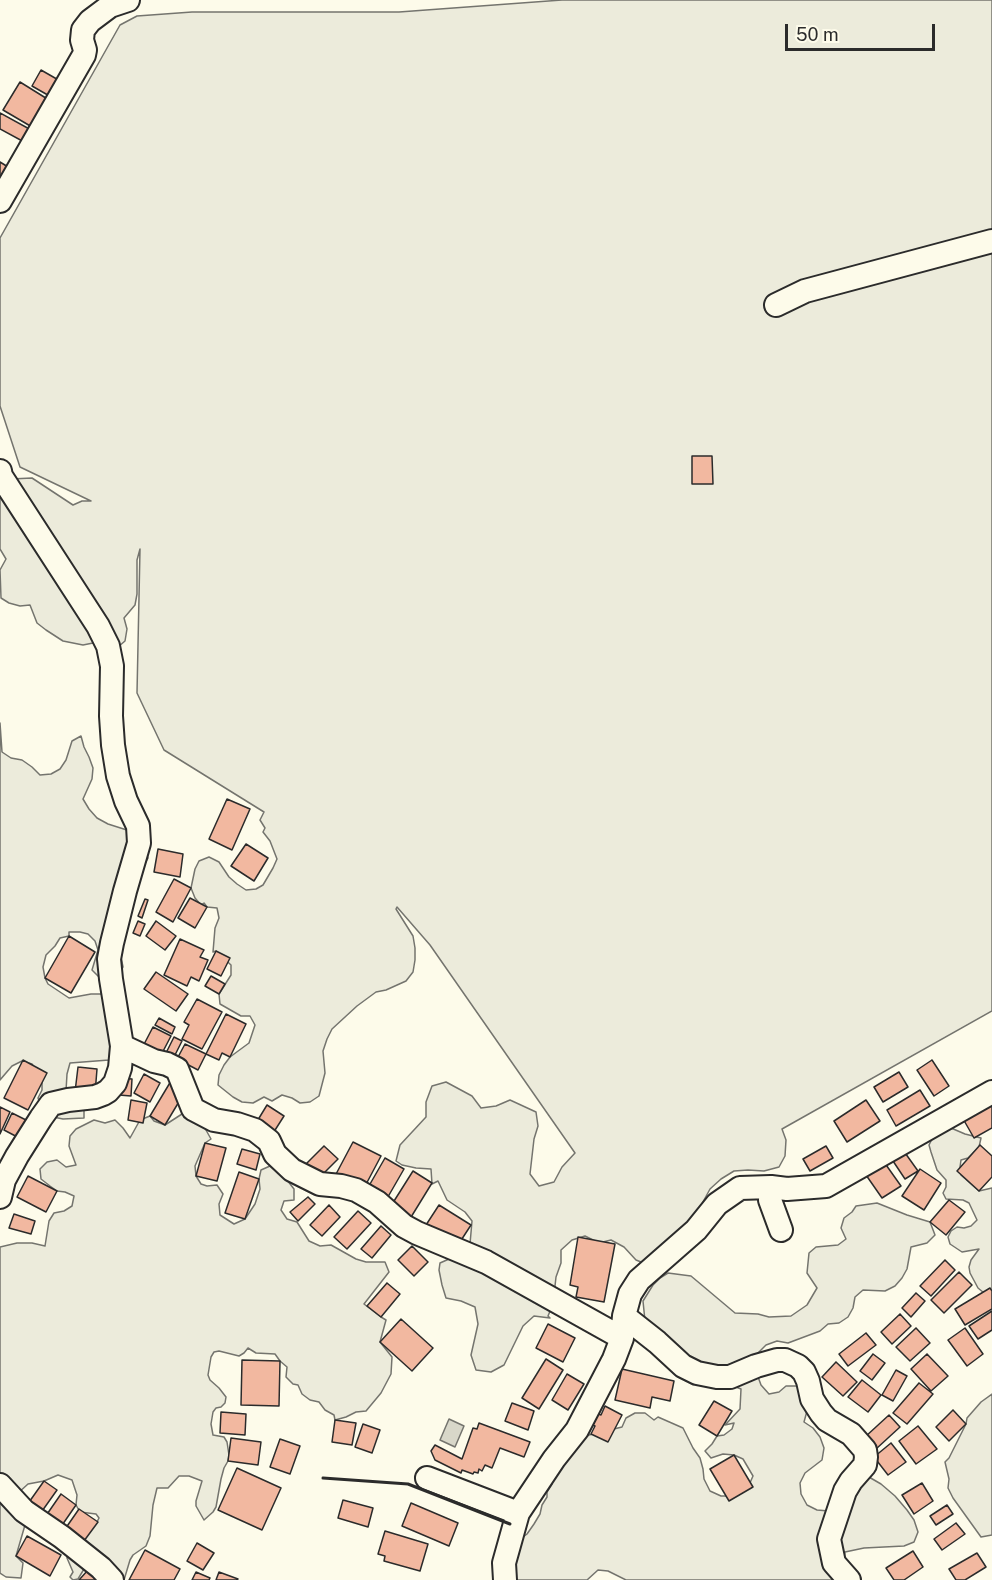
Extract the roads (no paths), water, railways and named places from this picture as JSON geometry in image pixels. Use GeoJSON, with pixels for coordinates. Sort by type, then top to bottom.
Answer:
{"type":"FeatureCollection","features":[{"type":"Feature","properties":{"kind":"street"},"geometry":{"type":"LineString","coordinates":[[0,201],[84,55],[83,30],[90,21],[110,6],[128,0]]}},
{"type":"Feature","properties":{"kind":"street"},"geometry":{"type":"LineString","coordinates":[[776,305],[805,291],[992,241]]}},
{"type":"Feature","properties":{"kind":"street"},"geometry":{"type":"LineString","coordinates":[[0,471],[1,476],[98,626],[108,646],[112,666],[112,745],[118,777],[138,826],[139,843],[109,959],[122,1046],[120,1068],[115,1083],[108,1091],[95,1097],[51,1104],[17,1156],[4,1180],[0,1197]]}},
{"type":"Feature","properties":{"kind":"street"},"geometry":{"type":"LineString","coordinates":[[122,1046],[177,1069],[193,1109],[214,1120],[255,1130],[269,1142],[275,1154],[292,1170],[320,1184],[356,1190],[377,1202],[411,1230],[486,1262],[657,1342],[683,1366],[717,1377],[730,1377],[777,1360],[785,1360],[798,1366],[804,1372],[812,1399],[821,1413],[827,1420],[851,1434],[865,1450],[865,1465],[845,1491],[829,1539],[834,1563],[849,1580]]}},
{"type":"Feature","properties":{"kind":"street"},"geometry":{"type":"LineString","coordinates":[[505,1580],[504,1563],[518,1513],[554,1459],[577,1430],[614,1359],[630,1294],[639,1280],[696,1230],[717,1204],[740,1188],[787,1189],[826,1186],[992,1092]]}},
{"type":"Feature","properties":{"kind":"street"},"geometry":{"type":"LineString","coordinates":[[771,1188],[770,1200],[781,1230]]}},
{"type":"Feature","properties":{"kind":"street"},"geometry":{"type":"LineString","coordinates":[[426,1478],[518,1513]]}},
{"type":"Feature","properties":{"kind":"street"},"geometry":{"type":"LineString","coordinates":[[0,1485],[24,1511],[93,1561],[112,1580]]}}]}
